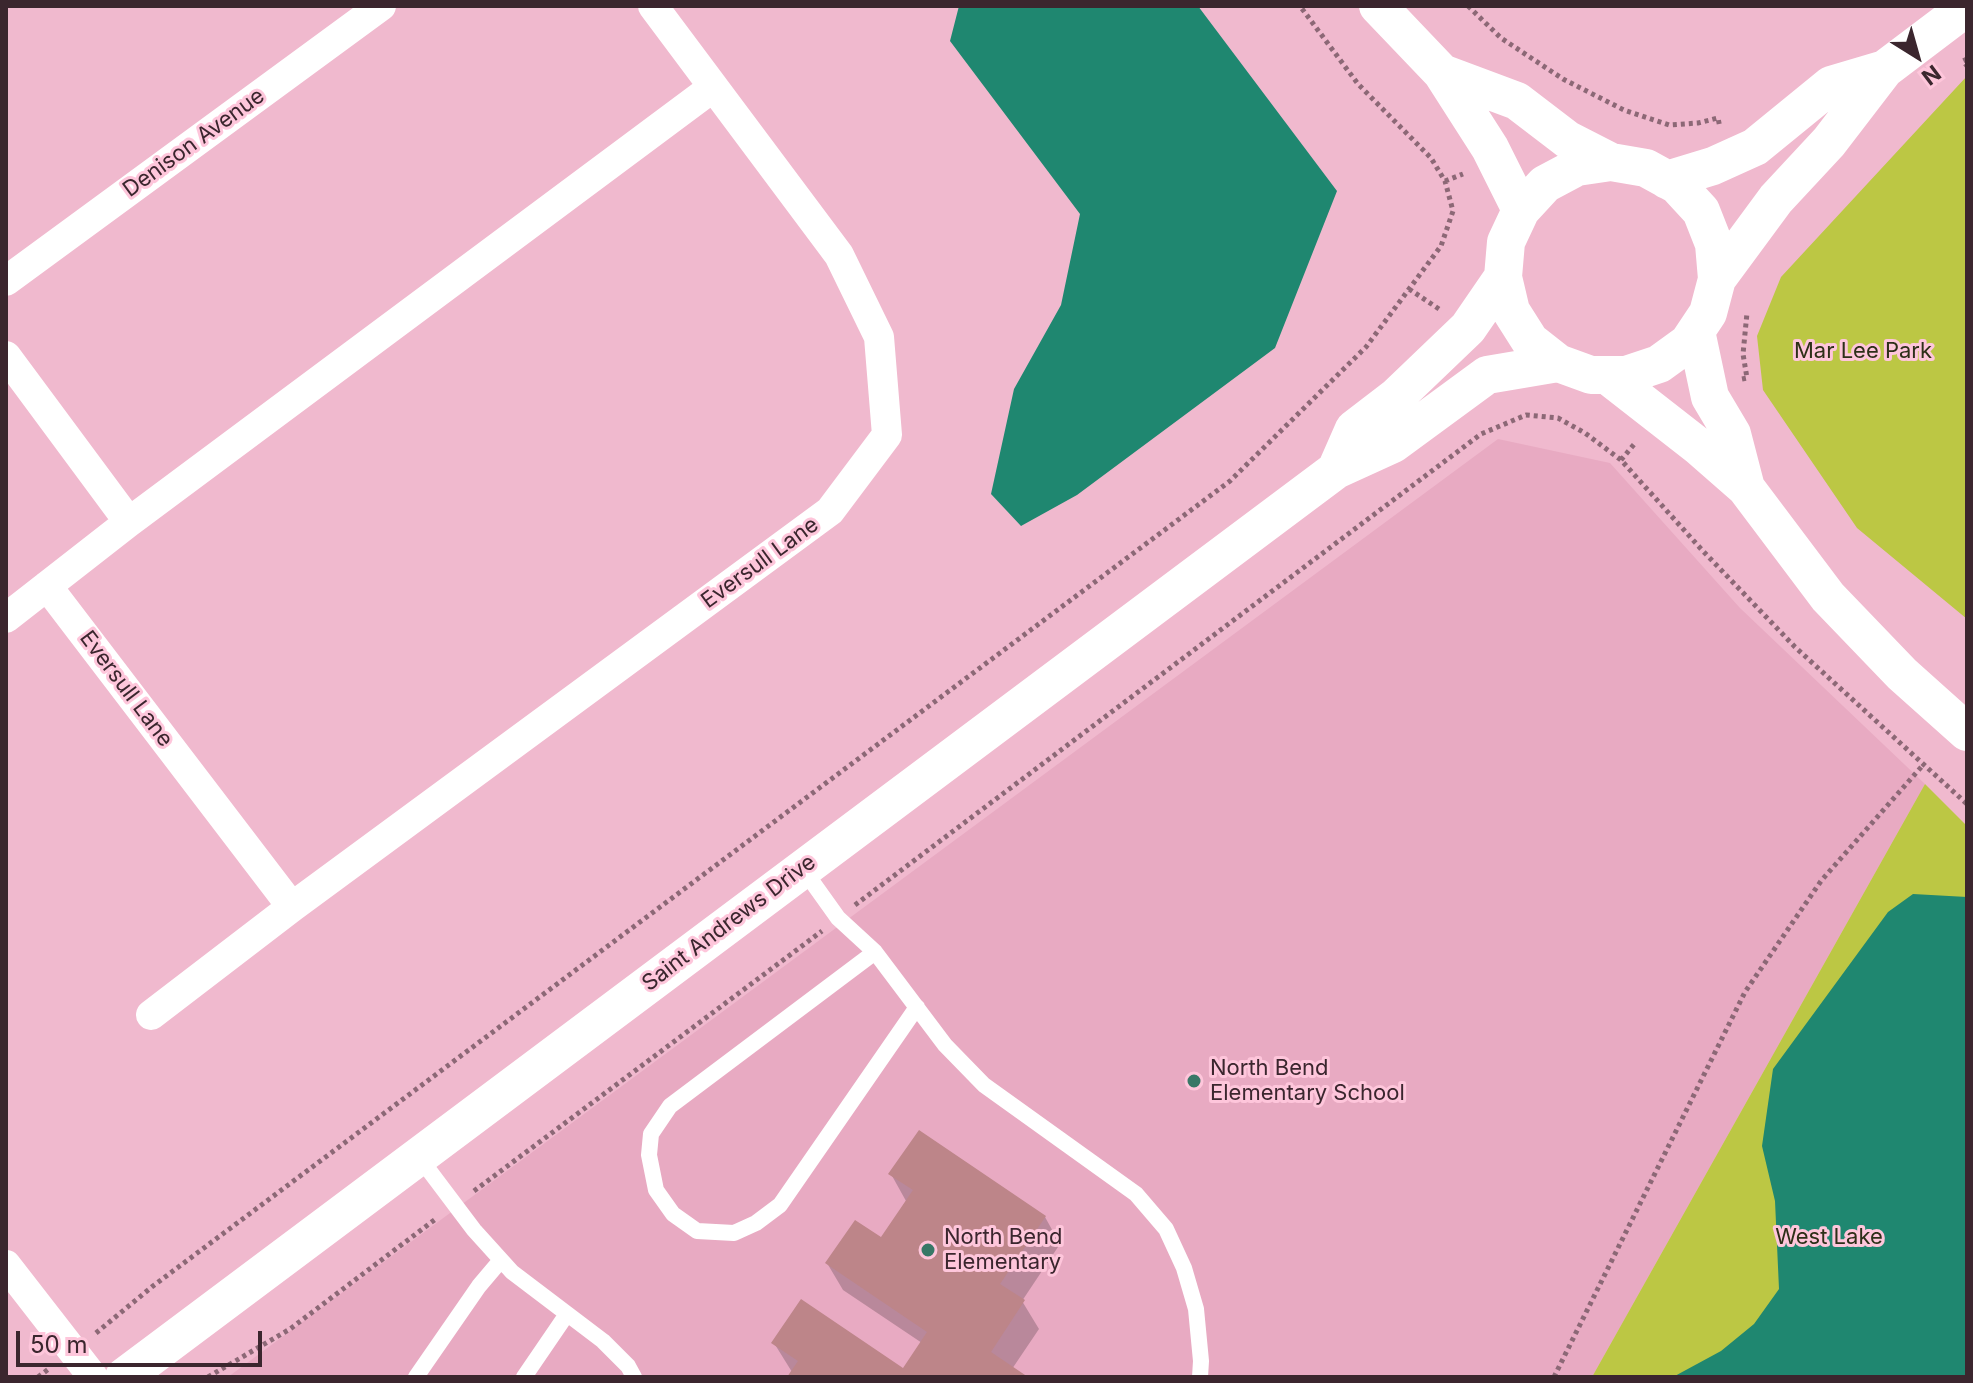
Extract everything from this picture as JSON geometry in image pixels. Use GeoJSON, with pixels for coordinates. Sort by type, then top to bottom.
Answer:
{"type":"FeatureCollection","features":[{"type":"Feature","properties":{"kind":"street","name":"Eversull Lane"},"geometry":{"type":"LineString","coordinates":[[151,1015],[292,907],[830,511],[887,435],[879,337],[839,255],[653,6]]}},
{"type":"Feature","properties":{"kind":"street"},"geometry":{"type":"LineString","coordinates":[[1378,6],[1442,73],[1490,148],[1521,210]]}},
{"type":"Feature","properties":{"kind":"street"},"geometry":{"type":"LineString","coordinates":[[1717,279],[1776,199],[1829,142],[1885,69],[1967,7]]}},
{"type":"Feature","properties":{"kind":"street","name":"Denison Avenue"},"geometry":{"type":"LineString","coordinates":[[6,281],[364,11]]}},
{"type":"Feature","properties":{"kind":"street"},"geometry":{"type":"LineString","coordinates":[[1667,180],[1713,166],[1755,147],[1831,85],[1885,69]]}},
{"type":"Feature","properties":{"kind":"street"},"geometry":{"type":"LineString","coordinates":[[1442,73],[1517,101],[1568,140],[1611,162],[1646,168],[1677,185],[1701,211],[1714,244],[1717,279],[1708,313],[1688,343],[1659,364],[1626,375],[1591,375],[1558,363],[1530,341],[1511,311],[1503,277],[1506,242],[1521,210],[1545,184],[1577,167],[1611,162]]}},
{"type":"Feature","properties":{"kind":"street"},"geometry":{"type":"LineString","coordinates":[[6,618],[129,522],[712,88]]}},
{"type":"Feature","properties":{"kind":"street","name":"Saint Andrews Drive"},"geometry":{"type":"LineString","coordinates":[[1336,470],[1354,429],[1397,396],[1468,328],[1503,277]]}},
{"type":"Feature","properties":{"kind":"street"},"geometry":{"type":"LineString","coordinates":[[1696,331],[1710,397],[1732,434],[1746,488]]}},
{"type":"Feature","properties":{"kind":"street"},"geometry":{"type":"LineString","coordinates":[[6,356],[129,522]]}},
{"type":"Feature","properties":{"kind":"street","name":"Saint Andrews Drive"},"geometry":{"type":"LineString","coordinates":[[124,1377],[1336,470],[1393,444],[1487,375],[1558,363]]}},
{"type":"Feature","properties":{"kind":"street"},"geometry":{"type":"LineString","coordinates":[[1607,375],[1746,488],[1828,597],[1902,674],[1967,732]]}},
{"type":"Feature","properties":{"kind":"street","name":"Eversull Lane"},"geometry":{"type":"LineString","coordinates":[[47,586],[292,907]]}},
{"type":"Feature","properties":{"kind":"street"},"geometry":{"type":"LineString","coordinates":[[6,1265],[93,1377]]}},
{"type":"Feature","properties":{"kind":"lane"},"geometry":{"type":"LineString","coordinates":[[802,867],[838,918],[875,952],[945,1045],[984,1085],[1136,1194],[1166,1229],[1184,1268],[1196,1309],[1200,1377]]}},
{"type":"Feature","properties":{"kind":"lane"},"geometry":{"type":"LineString","coordinates":[[875,952],[670,1106],[651,1134],[649,1155],[656,1190],[673,1214],[697,1231],[734,1233],[756,1223],[780,1205],[917,1007]]}},
{"type":"Feature","properties":{"kind":"lane"},"geometry":{"type":"LineString","coordinates":[[419,1157],[474,1230],[512,1272],[603,1341],[628,1366],[634,1377]]}},
{"type":"Feature","properties":{"kind":"lane"},"geometry":{"type":"LineString","coordinates":[[416,1377],[479,1286],[501,1260]]}},
{"type":"Feature","properties":{"kind":"lane"},"geometry":{"type":"LineString","coordinates":[[524,1377],[567,1314]]}},
{"type":"Feature","properties":{"kind":"path"},"geometry":{"type":"LineString","coordinates":[[38,1377],[153,1286],[1230,481],[1366,347],[1441,246],[1453,211],[1445,181],[1431,158],[1358,84],[1300,6]]}},
{"type":"Feature","properties":{"kind":"path"},"geometry":{"type":"LineString","coordinates":[[1468,6],[1501,38],[1551,71],[1624,110],[1669,125],[1718,118]]}},
{"type":"Feature","properties":{"kind":"path"},"geometry":{"type":"LineString","coordinates":[[1967,59],[1963,61],[1967,66]]}},
{"type":"Feature","properties":{"kind":"path"},"geometry":{"type":"LineString","coordinates":[[208,1377],[290,1329],[1481,434],[1526,415],[1558,418],[1585,433],[1621,460],[1795,647],[1967,804]]}},
{"type":"Feature","properties":{"kind":"path"},"geometry":{"type":"LineString","coordinates":[[1554,1377],[1745,992],[1821,881],[1924,765]]}},
{"type":"Feature","properties":{"kind":"shaded area"},"geometry":{"type":"Polygon","coordinates":[[[959,6],[1198,6],[1337,191],[1275,348],[1077,495],[1021,526],[991,494],[1014,389],[1061,305],[1080,214],[950,41],[959,6]]]}},
{"type":"Feature","properties":{"kind":"shaded area","name":"North Bend Elementary School"},"geometry":{"type":"Polygon","coordinates":[[[1498,439],[1610,463],[1740,608],[1925,784],[1592,1377],[228,1377],[1498,439]]]}},
{"type":"Feature","properties":{"kind":"shaded area","name":"West Lake"},"geometry":{"type":"Polygon","coordinates":[[[1913,894],[1967,897],[1967,1377],[1673,1377],[1721,1351],[1754,1324],[1779,1289],[1775,1201],[1762,1146],[1773,1069],[1888,912],[1913,894]]]}},
{"type":"Feature","properties":{"kind":"green space","name":"Mar Lee Park"},"geometry":{"type":"Polygon","coordinates":[[[1967,76],[1967,619],[1857,528],[1763,390],[1757,336],[1781,277],[1967,76]]]}},
{"type":"Feature","properties":{"kind":"green space","name":"West Lake"},"geometry":{"type":"Polygon","coordinates":[[[1925,784],[1967,826],[1967,1377],[1592,1377],[1925,784]]]}},
{"type":"Feature","properties":{"kind":"building","name":"North Bend Elementary"},"geometry":{"type":"Polygon","coordinates":[[[919,1130],[1046,1216],[1000,1284],[1025,1300],[991,1352],[1028,1377],[787,1377],[798,1361],[771,1343],[801,1299],[903,1368],[927,1332],[825,1263],[855,1220],[881,1237],[913,1190],[888,1174],[919,1130]]]}},
{"type":"Feature","properties":{"kind":"place","name":"North Bend Elementary School"},"geometry":{"type":"Point","coordinates":[1194,1081]}},
{"type":"Feature","properties":{"kind":"place","name":"North Bend Elementary"},"geometry":{"type":"Point","coordinates":[928,1250]}}]}
